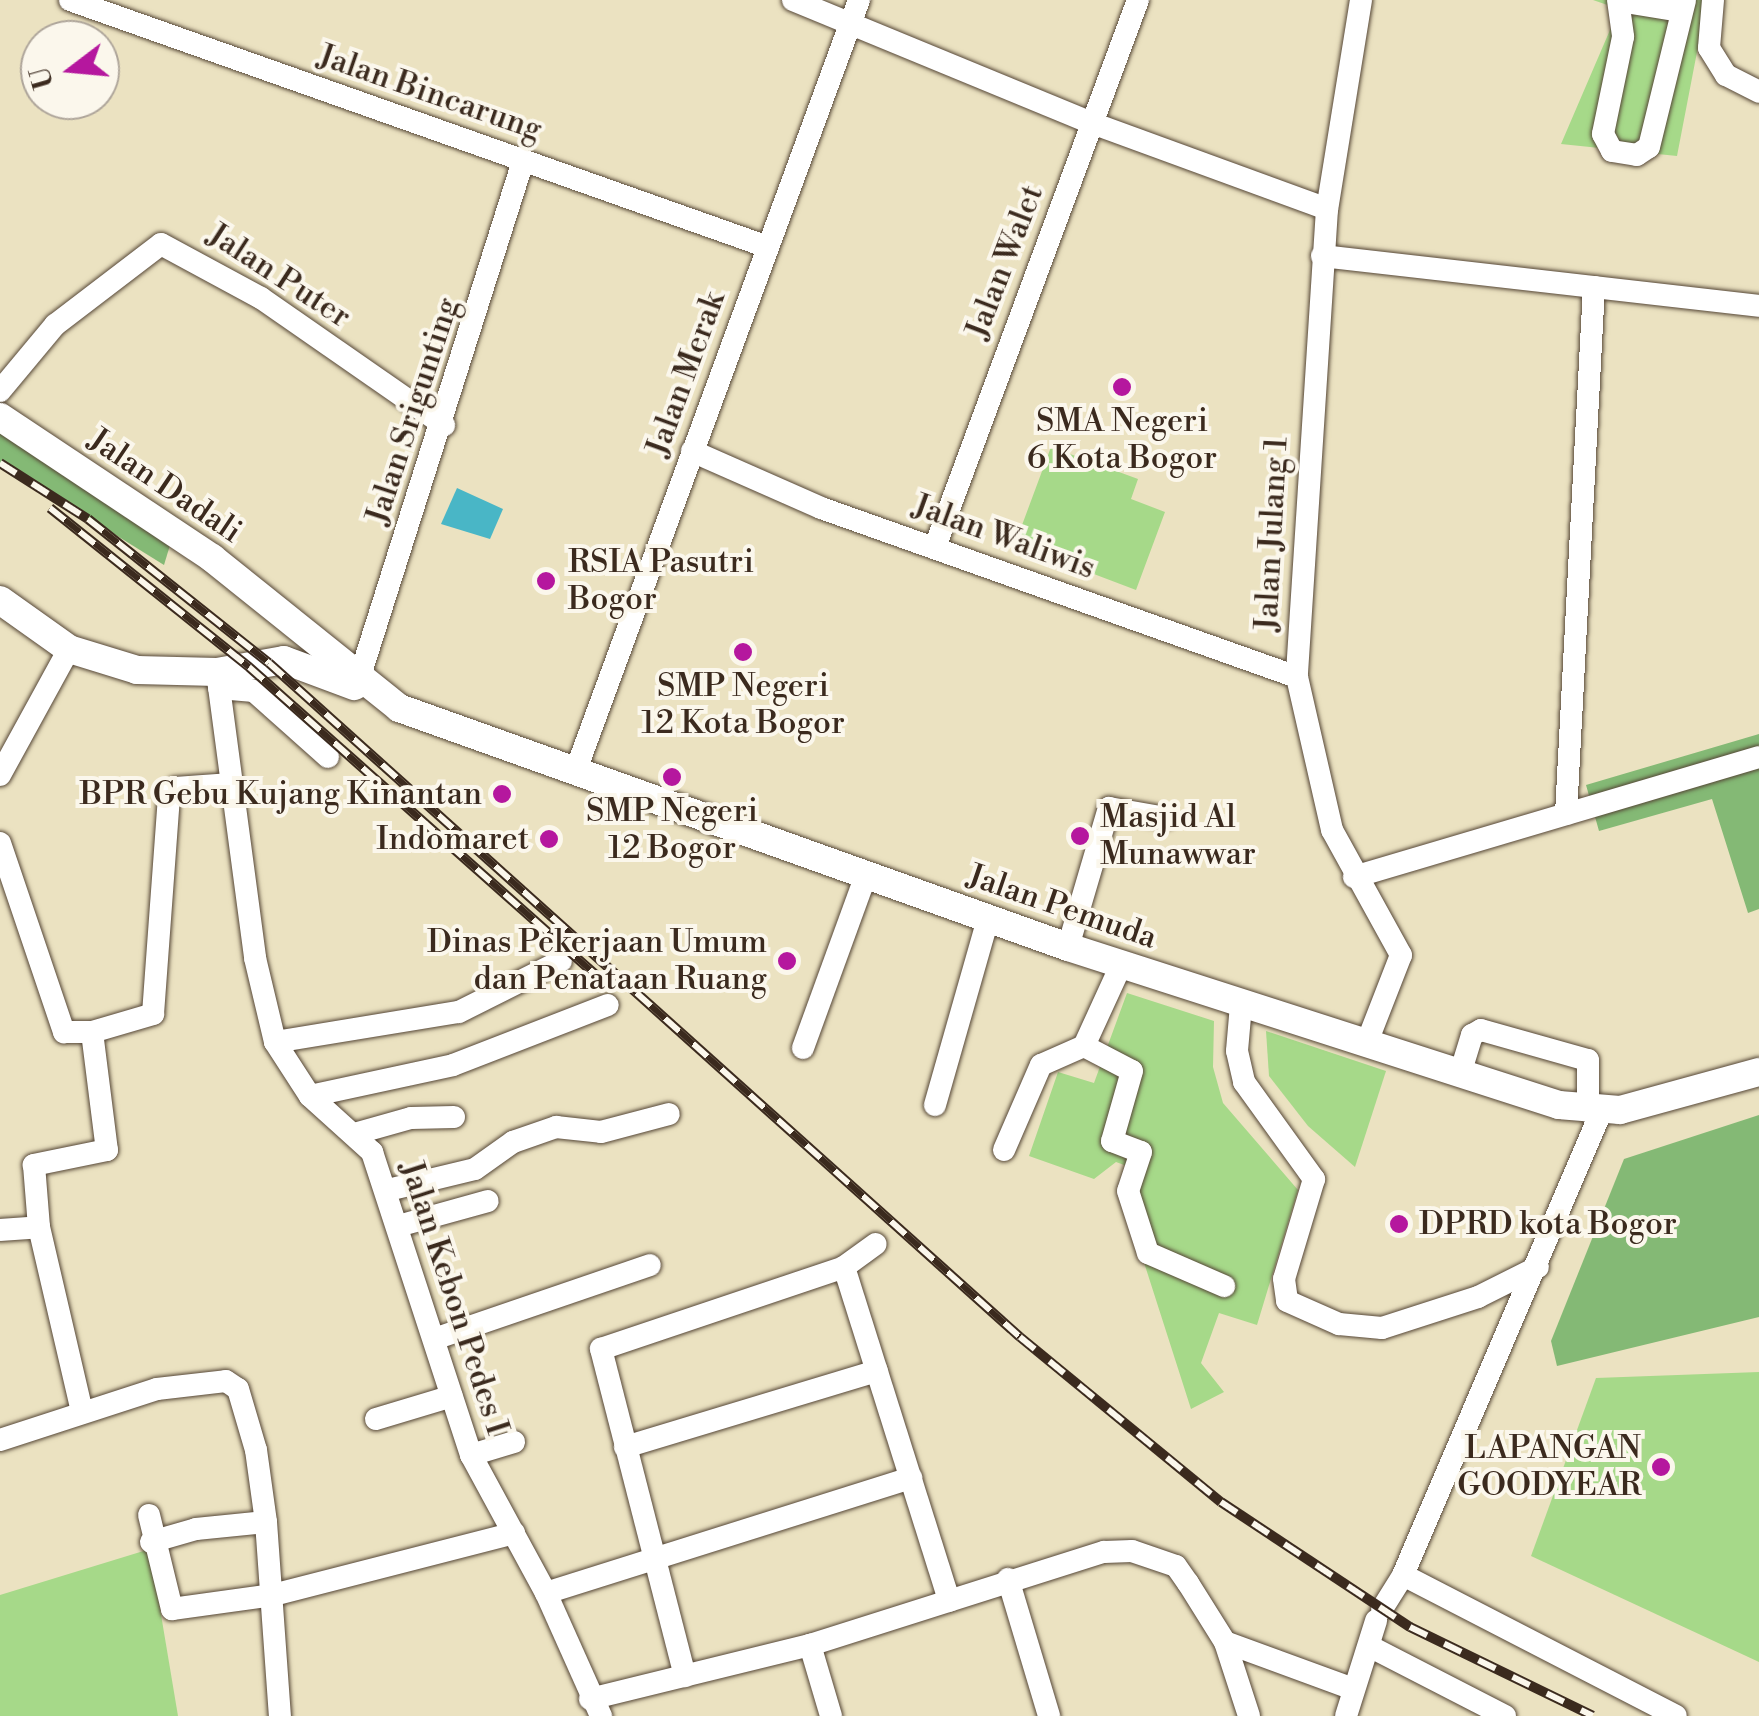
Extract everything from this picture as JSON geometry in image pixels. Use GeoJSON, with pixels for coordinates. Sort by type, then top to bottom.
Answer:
{"type":"FeatureCollection","features":[{"type":"Feature","properties":{"kind":"main road","name":"Jalan Dadali"},"geometry":{"type":"LineString","coordinates":[[0,417],[212,558],[359,679]]}},
{"type":"Feature","properties":{"kind":"main road"},"geometry":{"type":"LineString","coordinates":[[0,600],[69,650],[136,670],[218,680],[284,660],[399,708]]}},
{"type":"Feature","properties":{"kind":"main road"},"geometry":{"type":"LineString","coordinates":[[284,660],[293,633],[286,617]]}},
{"type":"Feature","properties":{"kind":"main road","name":"Jalan Pemuda"},"geometry":{"type":"LineString","coordinates":[[359,679],[399,708],[1068,947],[1366,1045],[1594,1111]]}},
{"type":"Feature","properties":{"kind":"main road"},"geometry":{"type":"LineString","coordinates":[[1594,1111],[1759,1072]]}},
{"type":"Feature","properties":{"kind":"street"},"geometry":{"type":"LineString","coordinates":[[794,0],[854,11],[1092,123],[1327,209]]}},
{"type":"Feature","properties":{"kind":"street","name":"Jalan Walet"},"geometry":{"type":"LineString","coordinates":[[935,547],[1138,0]]}},
{"type":"Feature","properties":{"kind":"street","name":"Jalan Julang 1"},"geometry":{"type":"LineString","coordinates":[[1361,0],[1322,256],[1296,676],[1323,800],[1354,877],[1401,955],[1366,1045]]}},
{"type":"Feature","properties":{"kind":"street"},"geometry":{"type":"LineString","coordinates":[[1714,0],[1708,48],[1726,75],[1759,92]]}},
{"type":"Feature","properties":{"kind":"street"},"geometry":{"type":"LineString","coordinates":[[1619,1],[1683,6],[1649,147],[1637,155],[1612,150],[1603,134],[1623,37],[1619,1]]}},
{"type":"Feature","properties":{"kind":"street","name":"Jalan Bincarung"},"geometry":{"type":"LineString","coordinates":[[85,3],[768,248]]}},
{"type":"Feature","properties":{"kind":"street","name":"Jalan Merak"},"geometry":{"type":"LineString","coordinates":[[576,770],[854,11]]}},
{"type":"Feature","properties":{"kind":"street","name":"Jalan Srigunting"},"geometry":{"type":"LineString","coordinates":[[359,679],[444,425],[522,161]]}},
{"type":"Feature","properties":{"kind":"street","name":"Jalan Puter"},"geometry":{"type":"LineString","coordinates":[[0,392],[56,325],[161,244],[261,298],[444,425]]}},
{"type":"Feature","properties":{"kind":"street"},"geometry":{"type":"LineString","coordinates":[[1322,256],[1759,306]]}},
{"type":"Feature","properties":{"kind":"street"},"geometry":{"type":"LineString","coordinates":[[1566,814],[1594,287]]}},
{"type":"Feature","properties":{"kind":"street","name":"Jalan Waliwis"},"geometry":{"type":"LineString","coordinates":[[692,452],[821,508],[1296,676]]}},
{"type":"Feature","properties":{"kind":"street"},"geometry":{"type":"LineString","coordinates":[[0,775],[69,650]]}},
{"type":"Feature","properties":{"kind":"street"},"geometry":{"type":"LineString","coordinates":[[218,680],[254,691],[328,757]]}},
{"type":"Feature","properties":{"kind":"street","name":"Jalan Kebon Pedes I"},"geometry":{"type":"LineString","coordinates":[[218,680],[255,958],[275,1042],[310,1096],[372,1152],[388,1190],[471,1455],[546,1593],[596,1708]]}},
{"type":"Feature","properties":{"kind":"street"},"geometry":{"type":"LineString","coordinates":[[1354,877],[1759,757]]}},
{"type":"Feature","properties":{"kind":"street"},"geometry":{"type":"LineString","coordinates":[[0,843],[64,1032],[92,1032],[153,1014],[169,794],[176,788],[231,784]]}},
{"type":"Feature","properties":{"kind":"street"},"geometry":{"type":"LineString","coordinates":[[1068,947],[1110,808],[1166,818]]}},
{"type":"Feature","properties":{"kind":"street"},"geometry":{"type":"LineString","coordinates":[[803,1048],[866,876]]}},
{"type":"Feature","properties":{"kind":"street"},"geometry":{"type":"LineString","coordinates":[[935,1105],[988,918]]}},
{"type":"Feature","properties":{"kind":"street"},"geometry":{"type":"LineString","coordinates":[[275,1042],[459,1012],[561,961]]}},
{"type":"Feature","properties":{"kind":"street"},"geometry":{"type":"LineString","coordinates":[[1004,1150],[1042,1065],[1084,1046],[1121,965]]}},
{"type":"Feature","properties":{"kind":"street"},"geometry":{"type":"LineString","coordinates":[[310,1096],[453,1065],[608,1005]]}},
{"type":"Feature","properties":{"kind":"street"},"geometry":{"type":"LineString","coordinates":[[1241,1005],[1237,1051],[1244,1082],[1314,1178],[1284,1279],[1287,1301],[1338,1324],[1382,1328],[1478,1297],[1538,1267]]}},
{"type":"Feature","properties":{"kind":"street"},"geometry":{"type":"LineString","coordinates":[[1346,1716],[1350,1688],[1379,1615],[1403,1575],[1538,1267],[1594,1111],[1588,1060],[1479,1031],[1460,1074]]}},
{"type":"Feature","properties":{"kind":"street"},"geometry":{"type":"LineString","coordinates":[[82,1412],[39,1226],[34,1166],[107,1150],[92,1032]]}},
{"type":"Feature","properties":{"kind":"street"},"geometry":{"type":"LineString","coordinates":[[1084,1046],[1132,1071],[1112,1141],[1141,1152],[1128,1190],[1148,1253],[1224,1286]]}},
{"type":"Feature","properties":{"kind":"street"},"geometry":{"type":"LineString","coordinates":[[388,1190],[475,1169],[513,1142],[556,1128],[602,1132],[669,1114]]}},
{"type":"Feature","properties":{"kind":"street"},"geometry":{"type":"LineString","coordinates":[[354,1134],[411,1118],[454,1118]]}},
{"type":"Feature","properties":{"kind":"street"},"geometry":{"type":"LineString","coordinates":[[398,1226],[488,1201]]}},
{"type":"Feature","properties":{"kind":"street"},"geometry":{"type":"LineString","coordinates":[[0,1230],[39,1226]]}},
{"type":"Feature","properties":{"kind":"street"},"geometry":{"type":"LineString","coordinates":[[685,1676],[601,1359],[606,1343],[844,1266],[876,1244]]}},
{"type":"Feature","properties":{"kind":"street"},"geometry":{"type":"LineString","coordinates":[[434,1339],[650,1265]]}},
{"type":"Feature","properties":{"kind":"street"},"geometry":{"type":"LineString","coordinates":[[844,1266],[949,1600]]}},
{"type":"Feature","properties":{"kind":"street"},"geometry":{"type":"LineString","coordinates":[[625,1446],[877,1371]]}},
{"type":"Feature","properties":{"kind":"street"},"geometry":{"type":"LineString","coordinates":[[0,1440],[157,1389],[226,1381],[238,1389],[256,1450],[266,1522],[280,1716]]}},
{"type":"Feature","properties":{"kind":"street"},"geometry":{"type":"LineString","coordinates":[[376,1419],[452,1396]]}},
{"type":"Feature","properties":{"kind":"street"},"geometry":{"type":"LineString","coordinates":[[471,1455],[514,1442]]}},
{"type":"Feature","properties":{"kind":"street"},"geometry":{"type":"LineString","coordinates":[[546,1593],[911,1478]]}},
{"type":"Feature","properties":{"kind":"street"},"geometry":{"type":"LineString","coordinates":[[149,1516],[151,1542],[172,1609],[273,1596],[514,1533]]}},
{"type":"Feature","properties":{"kind":"street"},"geometry":{"type":"LineString","coordinates":[[151,1542],[196,1529],[266,1522]]}},
{"type":"Feature","properties":{"kind":"street"},"geometry":{"type":"LineString","coordinates":[[596,1708],[685,1676],[810,1645],[1008,1579],[1104,1552],[1150,1555],[1176,1566],[1225,1642],[1250,1716]]}},
{"type":"Feature","properties":{"kind":"street"},"geometry":{"type":"LineString","coordinates":[[1403,1575],[1676,1716]]}},
{"type":"Feature","properties":{"kind":"street"},"geometry":{"type":"LineString","coordinates":[[1008,1579],[1049,1716]]}},
{"type":"Feature","properties":{"kind":"street"},"geometry":{"type":"LineString","coordinates":[[1225,1642],[1350,1688]]}},
{"type":"Feature","properties":{"kind":"street"},"geometry":{"type":"LineString","coordinates":[[810,1645],[830,1716]]}},
{"type":"Feature","properties":{"kind":"street"},"geometry":{"type":"LineString","coordinates":[[1369,1646],[1505,1716]]}},
{"type":"Feature","properties":{"kind":"green space"},"geometry":{"type":"Polygon","coordinates":[[[1593,0],[1707,0],[1677,156],[1561,144],[1619,9],[1593,0]]]}},
{"type":"Feature","properties":{"kind":"green space"},"geometry":{"type":"Polygon","coordinates":[[[0,417],[174,532],[164,565],[0,463],[0,417]]]}},
{"type":"Feature","properties":{"kind":"green space"},"geometry":{"type":"Polygon","coordinates":[[[1051,447],[1138,479],[1131,499],[1165,512],[1136,590],[1015,544],[1051,447]]]}},
{"type":"Feature","properties":{"kind":"green space"},"geometry":{"type":"Polygon","coordinates":[[[1759,734],[1759,909],[1748,913],[1712,799],[1599,831],[1586,785],[1759,734]]]}},
{"type":"Feature","properties":{"kind":"green space"},"geometry":{"type":"Polygon","coordinates":[[[1127,993],[1214,1021],[1213,1067],[1223,1103],[1298,1190],[1257,1325],[1219,1313],[1201,1363],[1224,1392],[1191,1409],[1123,1197],[1135,1169],[1116,1162],[1094,1179],[1029,1156],[1058,1072],[1094,1083],[1127,993]]]}},
{"type":"Feature","properties":{"kind":"green space"},"geometry":{"type":"Polygon","coordinates":[[[1266,1031],[1386,1071],[1355,1167],[1308,1126],[1269,1076],[1266,1031]]]}},
{"type":"Feature","properties":{"kind":"green space"},"geometry":{"type":"Polygon","coordinates":[[[1759,1115],[1759,1317],[1557,1366],[1551,1341],[1624,1159],[1759,1115]]]}},
{"type":"Feature","properties":{"kind":"green space","name":"LAPANGAN GOODYEAR"},"geometry":{"type":"Polygon","coordinates":[[[1759,1372],[1759,1662],[1531,1556],[1596,1378],[1759,1372]]]}},
{"type":"Feature","properties":{"kind":"green space"},"geometry":{"type":"Polygon","coordinates":[[[150,1549],[178,1716],[0,1716],[0,1595],[150,1549]]]}},
{"type":"Feature","properties":{"kind":"water"},"geometry":{"type":"Polygon","coordinates":[[[457,488],[503,509],[490,539],[441,524],[457,488]]]}},
{"type":"Feature","properties":{"kind":"railway"},"geometry":{"type":"LineString","coordinates":[[0,463],[88,519],[269,663],[1020,1337],[1221,1502],[1410,1627],[1593,1716]]}},
{"type":"Feature","properties":{"kind":"railway"},"geometry":{"type":"LineString","coordinates":[[50,508],[249,667],[600,979]]}},
{"type":"Feature","properties":{"kind":"place","name":"SMA Negeri 6 Kota Bogor"},"geometry":{"type":"Point","coordinates":[1122,387]}},
{"type":"Feature","properties":{"kind":"place","name":"RSIA Pasutri Bogor"},"geometry":{"type":"Point","coordinates":[546,581]}},
{"type":"Feature","properties":{"kind":"place","name":"SMP Negeri 12 Kota Bogor"},"geometry":{"type":"Point","coordinates":[743,652]}},
{"type":"Feature","properties":{"kind":"place","name":"SMP Negeri 12 Bogor"},"geometry":{"type":"Point","coordinates":[672,777]}},
{"type":"Feature","properties":{"kind":"place","name":"BPR Gebu Kujang Kinantan"},"geometry":{"type":"Point","coordinates":[502,794]}},
{"type":"Feature","properties":{"kind":"place","name":"Masjid Al Munawwar"},"geometry":{"type":"Point","coordinates":[1080,836]}},
{"type":"Feature","properties":{"kind":"place","name":"Indomaret"},"geometry":{"type":"Point","coordinates":[549,839]}},
{"type":"Feature","properties":{"kind":"place","name":"Dinas Pekerjaan Umum dan Penataan Ruang"},"geometry":{"type":"Point","coordinates":[787,961]}},
{"type":"Feature","properties":{"kind":"place","name":"DPRD kota Bogor"},"geometry":{"type":"Point","coordinates":[1399,1224]}},
{"type":"Feature","properties":{"kind":"place","name":"LAPANGAN GOODYEAR"},"geometry":{"type":"Point","coordinates":[1661,1467]}}]}
